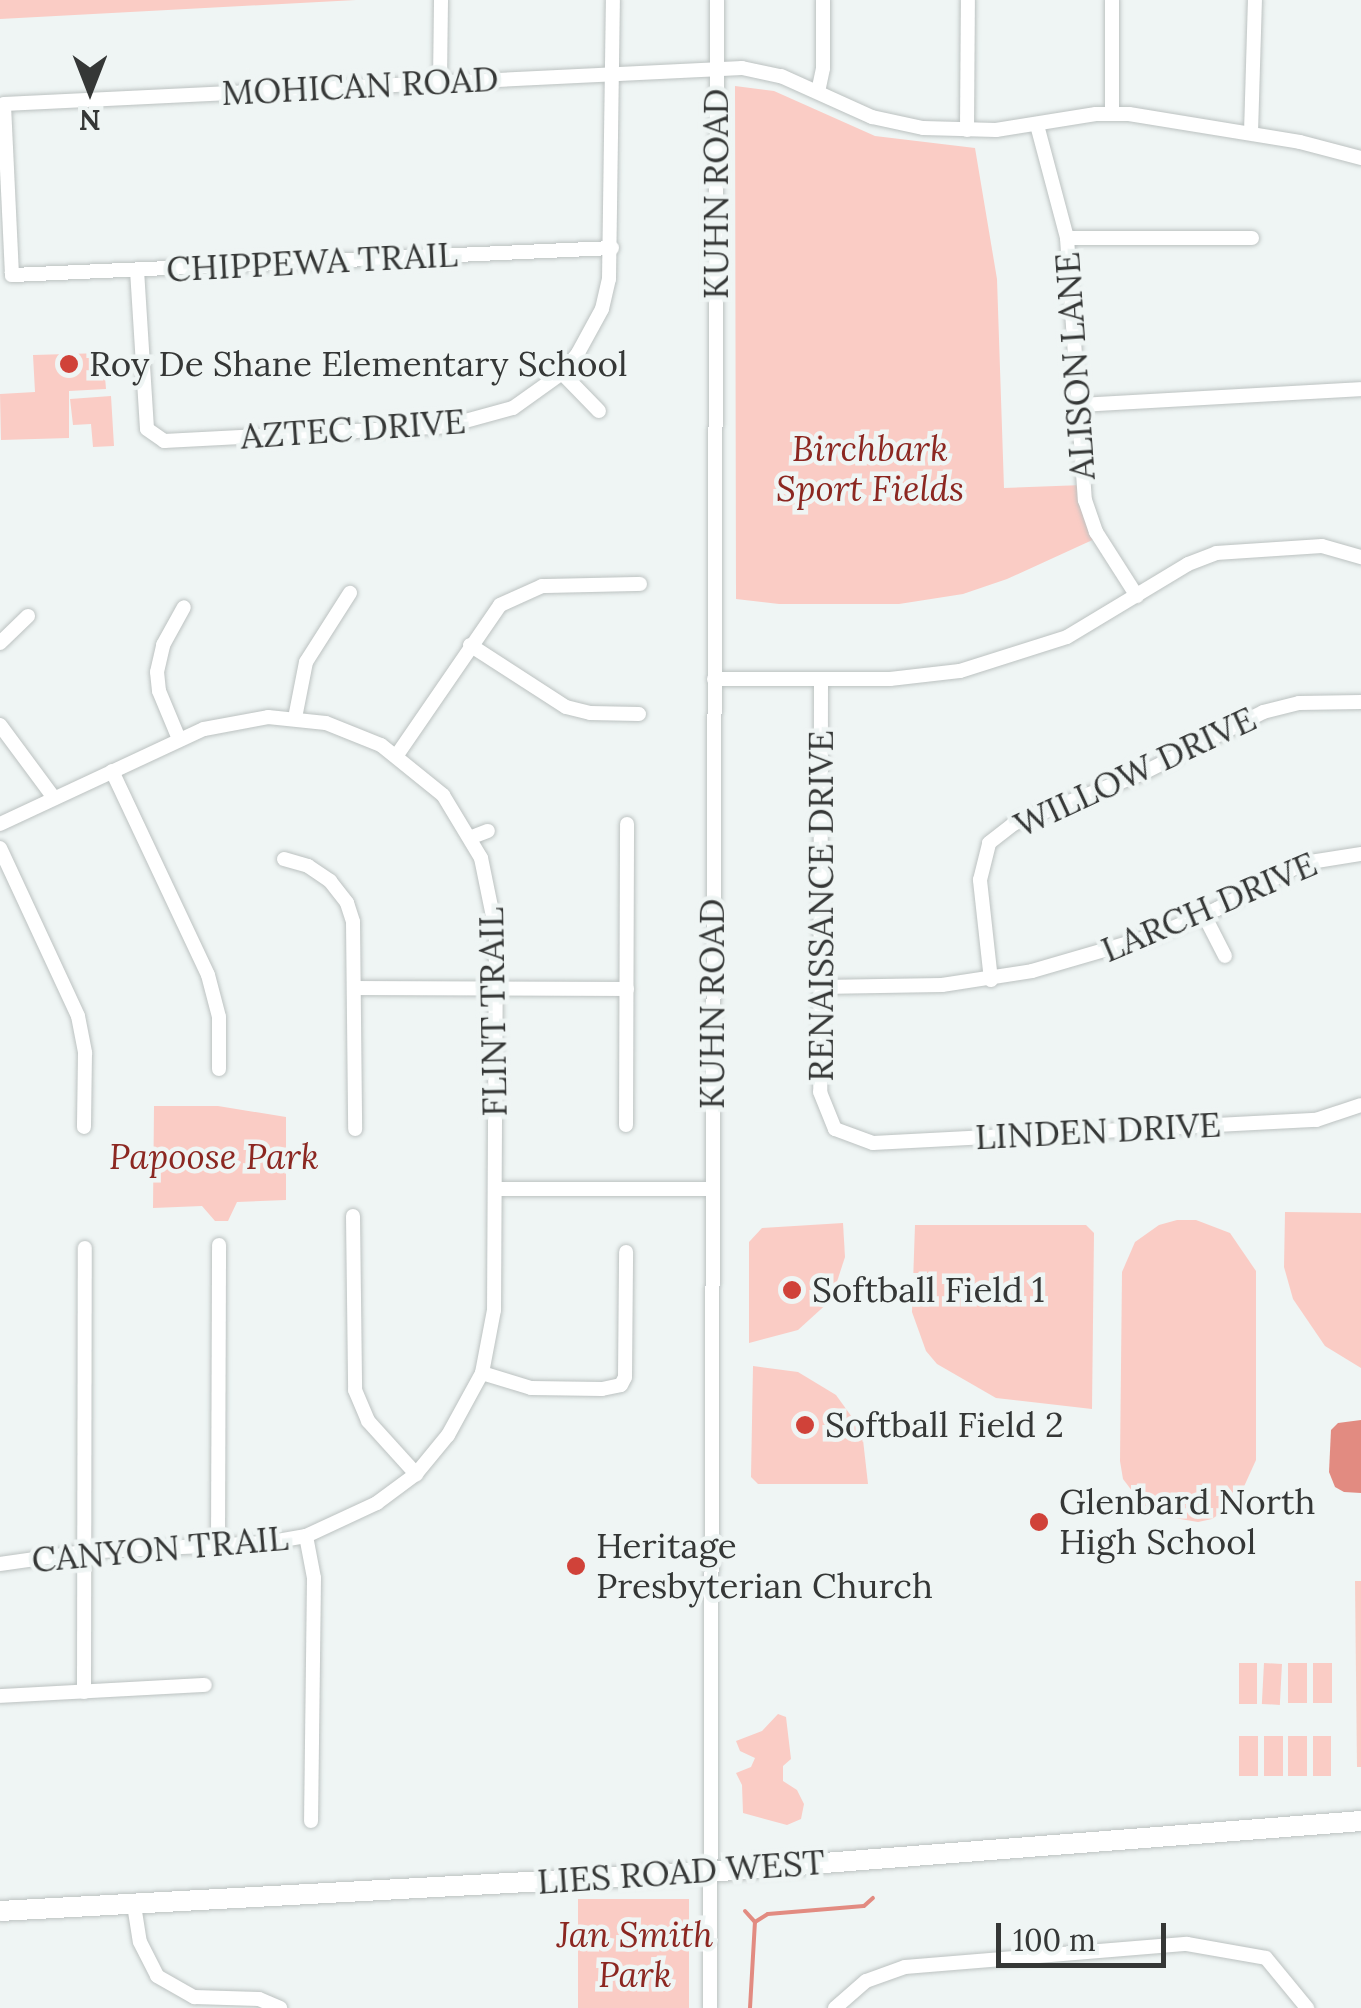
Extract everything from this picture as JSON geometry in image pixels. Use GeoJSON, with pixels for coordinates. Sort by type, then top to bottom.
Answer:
{"type":"FeatureCollection","features":[{"type":"Feature","properties":{"kind":"street"},"geometry":{"type":"LineString","coordinates":[[440,0],[440,82]]}},
{"type":"Feature","properties":{"kind":"street","name":"AZTEC DRIVE"},"geometry":{"type":"LineString","coordinates":[[137,270],[146,429],[164,441],[466,424],[512,408],[562,373],[602,309],[612,248],[613,0]]}},
{"type":"Feature","properties":{"kind":"street","name":"KUHN ROAD"},"geometry":{"type":"LineString","coordinates":[[710,2008],[717,0]]}},
{"type":"Feature","properties":{"kind":"street"},"geometry":{"type":"LineString","coordinates":[[818,92],[823,68],[824,0]]}},
{"type":"Feature","properties":{"kind":"street"},"geometry":{"type":"LineString","coordinates":[[967,130],[968,0]]}},
{"type":"Feature","properties":{"kind":"street"},"geometry":{"type":"LineString","coordinates":[[1112,0],[1112,113]]}},
{"type":"Feature","properties":{"kind":"street"},"geometry":{"type":"LineString","coordinates":[[1251,133],[1255,0]]}},
{"type":"Feature","properties":{"kind":"street","name":"MOHICAN ROAD"},"geometry":{"type":"LineString","coordinates":[[12,275],[4,104],[716,68],[764,71],[890,122],[967,130],[1037,126],[1112,113],[1251,133],[1361,158]]}},
{"type":"Feature","properties":{"kind":"street","name":"ALISON LANE"},"geometry":{"type":"LineString","coordinates":[[1037,126],[1066,238],[1085,500],[1096,532],[1137,596]]}},
{"type":"Feature","properties":{"kind":"street"},"geometry":{"type":"LineString","coordinates":[[1066,238],[1252,238]]}},
{"type":"Feature","properties":{"kind":"street","name":"CHIPPEWA TRAIL"},"geometry":{"type":"LineString","coordinates":[[12,275],[612,248]]}},
{"type":"Feature","properties":{"kind":"street"},"geometry":{"type":"LineString","coordinates":[[562,373],[599,411]]}},
{"type":"Feature","properties":{"kind":"street"},"geometry":{"type":"LineString","coordinates":[[1078,405],[1361,389]]}},
{"type":"Feature","properties":{"kind":"street"},"geometry":{"type":"LineString","coordinates":[[714,679],[930,676],[1004,661],[1066,637],[1188,564],[1216,553],[1322,546],[1361,556]]}},
{"type":"Feature","properties":{"kind":"street"},"geometry":{"type":"LineString","coordinates":[[397,755],[500,606],[523,592],[559,584],[640,584]]}},
{"type":"Feature","properties":{"kind":"street"},"geometry":{"type":"LineString","coordinates":[[295,718],[306,662],[350,593]]}},
{"type":"Feature","properties":{"kind":"street"},"geometry":{"type":"LineString","coordinates":[[179,739],[159,691],[157,672],[163,645],[184,607]]}},
{"type":"Feature","properties":{"kind":"street"},"geometry":{"type":"LineString","coordinates":[[0,643],[28,616]]}},
{"type":"Feature","properties":{"kind":"street"},"geometry":{"type":"LineString","coordinates":[[470,646],[566,707],[590,713],[639,714]]}},
{"type":"Feature","properties":{"kind":"street","name":"RENAISSANCE DRIVE"},"geometry":{"type":"LineString","coordinates":[[821,680],[820,1099],[834,1129]]}},
{"type":"Feature","properties":{"kind":"street","name":"WILLOW DRIVE"},"geometry":{"type":"LineString","coordinates":[[991,980],[980,880],[989,843],[1013,824],[1143,773],[1263,712],[1298,703],[1361,702]]}},
{"type":"Feature","properties":{"kind":"street","name":"FLINT TRAIL"},"geometry":{"type":"LineString","coordinates":[[0,824],[179,739],[232,721],[295,718],[353,732],[397,755],[443,794],[472,837],[494,908],[495,1189]]}},
{"type":"Feature","properties":{"kind":"street"},"geometry":{"type":"LineString","coordinates":[[0,725],[54,798]]}},
{"type":"Feature","properties":{"kind":"street"},"geometry":{"type":"LineString","coordinates":[[112,771],[208,976],[219,1017],[219,1069]]}},
{"type":"Feature","properties":{"kind":"street"},"geometry":{"type":"LineString","coordinates":[[626,824],[626,1125]]}},
{"type":"Feature","properties":{"kind":"street"},"geometry":{"type":"LineString","coordinates":[[472,837],[488,831]]}},
{"type":"Feature","properties":{"kind":"street"},"geometry":{"type":"LineString","coordinates":[[0,848],[81,1024],[86,1053],[84,1127]]}},
{"type":"Feature","properties":{"kind":"street","name":"LARCH DRIVE"},"geometry":{"type":"LineString","coordinates":[[820,987],[991,980],[1090,957],[1204,915],[1304,863],[1361,854]]}},
{"type":"Feature","properties":{"kind":"street"},"geometry":{"type":"LineString","coordinates":[[284,859],[320,872],[347,903],[356,939],[355,1128]]}},
{"type":"Feature","properties":{"kind":"street"},"geometry":{"type":"LineString","coordinates":[[1204,915],[1225,956]]}},
{"type":"Feature","properties":{"kind":"street"},"geometry":{"type":"LineString","coordinates":[[356,988],[628,989]]}},
{"type":"Feature","properties":{"kind":"street","name":"LINDEN DRIVE"},"geometry":{"type":"LineString","coordinates":[[834,1129],[861,1142],[892,1142],[1316,1120],[1361,1104]]}},
{"type":"Feature","properties":{"kind":"street"},"geometry":{"type":"LineString","coordinates":[[495,1189],[712,1190]]}},
{"type":"Feature","properties":{"kind":"street","name":"CANYON TRAIL"},"geometry":{"type":"LineString","coordinates":[[0,1564],[84,1552],[218,1546],[306,1536],[366,1510],[416,1474],[448,1435],[482,1373],[494,1310],[495,1189]]}},
{"type":"Feature","properties":{"kind":"street"},"geometry":{"type":"LineString","coordinates":[[354,1216],[355,1390],[373,1428],[416,1474]]}},
{"type":"Feature","properties":{"kind":"street"},"geometry":{"type":"LineString","coordinates":[[218,1245],[218,1546]]}},
{"type":"Feature","properties":{"kind":"street"},"geometry":{"type":"LineString","coordinates":[[84,1692],[85,1248]]}},
{"type":"Feature","properties":{"kind":"street"},"geometry":{"type":"LineString","coordinates":[[482,1373],[531,1388],[623,1388],[626,1252]]}},
{"type":"Feature","properties":{"kind":"street"},"geometry":{"type":"LineString","coordinates":[[306,1536],[314,1578],[311,1821]]}},
{"type":"Feature","properties":{"kind":"street"},"geometry":{"type":"LineString","coordinates":[[0,1696],[205,1685]]}},
{"type":"Feature","properties":{"kind":"street","name":"LIES ROAD WEST"},"geometry":{"type":"LineString","coordinates":[[0,1912],[710,1872],[1361,1821]]}},
{"type":"Feature","properties":{"kind":"street"},"geometry":{"type":"LineString","coordinates":[[134,1905],[140,1942],[157,1976],[194,1997],[259,1999],[280,2008]]}},
{"type":"Feature","properties":{"kind":"street"},"geometry":{"type":"LineString","coordinates":[[835,2008],[866,1981],[904,1967],[1186,1944],[1266,1958],[1307,2008]]}},
{"type":"Feature","properties":{"kind":"green space"},"geometry":{"type":"Polygon","coordinates":[[[0,0],[356,0],[0,19],[0,0]]]}},
{"type":"Feature","properties":{"kind":"green space","name":"Birchbark Sport Fields"},"geometry":{"type":"Polygon","coordinates":[[[735,86],[774,91],[875,136],[975,148],[997,279],[1004,488],[1083,485],[1099,537],[1007,579],[963,594],[899,604],[779,604],[736,599],[735,86]]]}},
{"type":"Feature","properties":{"kind":"green space"},"geometry":{"type":"Polygon","coordinates":[[[103,353],[106,389],[69,391],[69,438],[1,440],[0,394],[35,392],[33,355],[103,353]]]}},
{"type":"Feature","properties":{"kind":"green space"},"geometry":{"type":"Polygon","coordinates":[[[111,396],[114,446],[93,447],[91,424],[73,425],[70,399],[111,396]]]}},
{"type":"Feature","properties":{"kind":"green space","name":"Papoose Park"},"geometry":{"type":"Polygon","coordinates":[[[154,1106],[218,1106],[286,1117],[286,1200],[237,1202],[228,1221],[215,1221],[202,1206],[153,1208],[154,1106]]]}},
{"type":"Feature","properties":{"kind":"green space"},"geometry":{"type":"Polygon","coordinates":[[[1285,1212],[1361,1213],[1361,1368],[1325,1346],[1293,1299],[1284,1267],[1285,1212]]]}},
{"type":"Feature","properties":{"kind":"green space"},"geometry":{"type":"Polygon","coordinates":[[[1196,1220],[1230,1233],[1256,1271],[1256,1460],[1237,1502],[1212,1519],[1198,1522],[1162,1516],[1142,1504],[1123,1479],[1120,1461],[1122,1272],[1135,1242],[1159,1225],[1196,1220]]]}},
{"type":"Feature","properties":{"kind":"green space","name":"Softball Field 1"},"geometry":{"type":"Polygon","coordinates":[[[843,1223],[845,1257],[831,1300],[798,1330],[749,1343],[749,1242],[762,1228],[843,1223]]]}},
{"type":"Feature","properties":{"kind":"green space"},"geometry":{"type":"Polygon","coordinates":[[[915,1225],[1086,1225],[1094,1233],[1092,1409],[996,1398],[937,1364],[926,1351],[912,1312],[915,1225]]]}},
{"type":"Feature","properties":{"kind":"green space","name":"Softball Field 2"},"geometry":{"type":"Polygon","coordinates":[[[753,1366],[798,1372],[836,1395],[862,1431],[868,1484],[758,1484],[751,1477],[753,1366]]]}},
{"type":"Feature","properties":{"kind":"green space"},"geometry":{"type":"Polygon","coordinates":[[[1355,1581],[1361,1581],[1361,1767],[1357,1767],[1355,1581]]]}},
{"type":"Feature","properties":{"kind":"green space"},"geometry":{"type":"Polygon","coordinates":[[[1239,1663],[1257,1663],[1257,1704],[1239,1704],[1239,1663]]]}},
{"type":"Feature","properties":{"kind":"green space"},"geometry":{"type":"Polygon","coordinates":[[[1264,1663],[1282,1664],[1280,1705],[1262,1704],[1264,1663]]]}},
{"type":"Feature","properties":{"kind":"green space"},"geometry":{"type":"Polygon","coordinates":[[[1288,1663],[1307,1663],[1307,1703],[1288,1703],[1288,1663]]]}},
{"type":"Feature","properties":{"kind":"green space"},"geometry":{"type":"Polygon","coordinates":[[[1313,1663],[1332,1663],[1332,1703],[1313,1703],[1313,1663]]]}},
{"type":"Feature","properties":{"kind":"green space"},"geometry":{"type":"Polygon","coordinates":[[[778,1714],[786,1717],[791,1759],[783,1766],[783,1781],[797,1790],[804,1804],[801,1819],[787,1825],[743,1813],[742,1785],[736,1773],[751,1767],[755,1758],[740,1751],[736,1741],[762,1731],[778,1714]]]}},
{"type":"Feature","properties":{"kind":"green space"},"geometry":{"type":"Polygon","coordinates":[[[1239,1736],[1258,1736],[1258,1776],[1239,1776],[1239,1736]]]}},
{"type":"Feature","properties":{"kind":"green space"},"geometry":{"type":"Polygon","coordinates":[[[1264,1736],[1283,1736],[1283,1776],[1264,1776],[1264,1736]]]}},
{"type":"Feature","properties":{"kind":"green space"},"geometry":{"type":"Polygon","coordinates":[[[1288,1736],[1307,1736],[1307,1776],[1288,1776],[1288,1736]]]}},
{"type":"Feature","properties":{"kind":"green space"},"geometry":{"type":"Polygon","coordinates":[[[1313,1736],[1331,1736],[1331,1776],[1313,1776],[1313,1736]]]}},
{"type":"Feature","properties":{"kind":"green space","name":"Jan Smith Park"},"geometry":{"type":"Polygon","coordinates":[[[578,1899],[689,1899],[689,2008],[578,2008],[578,1899]]]}},
{"type":"Feature","properties":{"kind":"shaded area"},"geometry":{"type":"Polygon","coordinates":[[[1361,1420],[1361,1493],[1344,1492],[1335,1487],[1329,1472],[1331,1430],[1338,1423],[1361,1420]]]}},
{"type":"Feature","properties":{"kind":"waterway"},"geometry":{"type":"LineString","coordinates":[[755,1922],[768,1914],[864,1906],[873,1898]]}},
{"type":"Feature","properties":{"kind":"waterway"},"geometry":{"type":"LineString","coordinates":[[745,1911],[755,1922]]}},
{"type":"Feature","properties":{"kind":"waterway"},"geometry":{"type":"LineString","coordinates":[[750,2008],[755,1922]]}},
{"type":"Feature","properties":{"kind":"place","name":"Roy De Shane Elementary School"},"geometry":{"type":"Point","coordinates":[69,364]}},
{"type":"Feature","properties":{"kind":"place","name":"Softball Field 1"},"geometry":{"type":"Point","coordinates":[792,1290]}},
{"type":"Feature","properties":{"kind":"place","name":"Softball Field 2"},"geometry":{"type":"Point","coordinates":[805,1425]}},
{"type":"Feature","properties":{"kind":"place","name":"Glenbard North High School"},"geometry":{"type":"Point","coordinates":[1039,1522]}},
{"type":"Feature","properties":{"kind":"place","name":"Heritage Presbyterian Church"},"geometry":{"type":"Point","coordinates":[576,1566]}}]}
